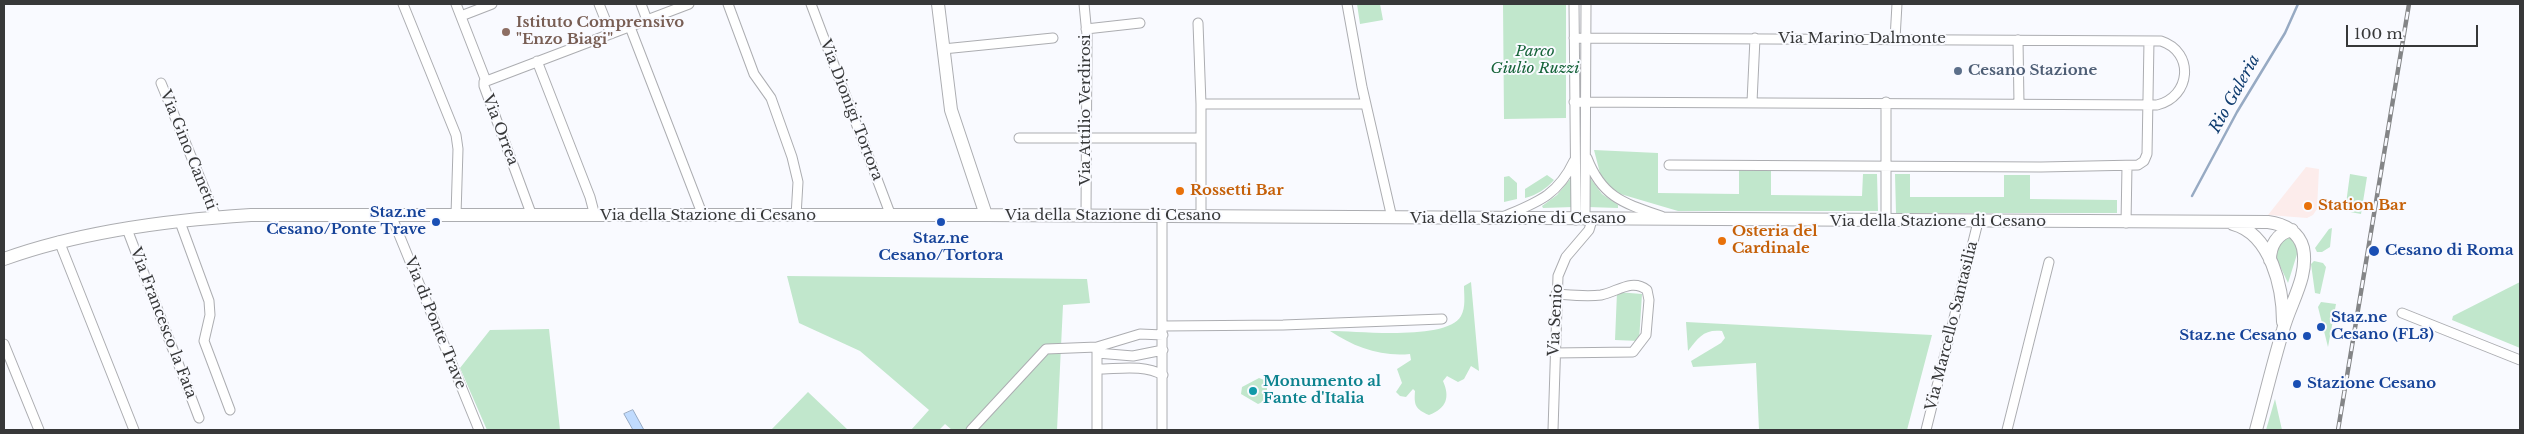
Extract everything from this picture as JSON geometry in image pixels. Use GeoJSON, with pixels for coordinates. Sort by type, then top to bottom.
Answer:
{"type":"FeatureCollection","features":[{"type":"Feature","properties":{"kind":"street"},"geometry":{"type":"LineString","coordinates":[[403,4],[456,135],[458,149],[456,216]]}},
{"type":"Feature","properties":{"kind":"street"},"geometry":{"type":"LineString","coordinates":[[456,4],[486,80]]}},
{"type":"Feature","properties":{"kind":"street"},"geometry":{"type":"LineString","coordinates":[[461,16],[492,4]]}},
{"type":"Feature","properties":{"kind":"street"},"geometry":{"type":"LineString","coordinates":[[599,4],[611,34]]}},
{"type":"Feature","properties":{"kind":"street"},"geometry":{"type":"LineString","coordinates":[[641,4],[648,20]]}},
{"type":"Feature","properties":{"kind":"street"},"geometry":{"type":"LineString","coordinates":[[728,4],[754,74],[772,98],[792,157],[798,182],[796,216]]}},
{"type":"Feature","properties":{"kind":"street","name":"Via Dionigi Tortora"},"geometry":{"type":"LineString","coordinates":[[811,4],[891,216]]}},
{"type":"Feature","properties":{"kind":"street"},"geometry":{"type":"LineString","coordinates":[[938,4],[954,120],[986,216]]}},
{"type":"Feature","properties":{"kind":"street","name":"Via Attilio Verdirosi"},"geometry":{"type":"LineString","coordinates":[[1084,4],[1086,28],[1086,216]]}},
{"type":"Feature","properties":{"kind":"street"},"geometry":{"type":"LineString","coordinates":[[1347,4],[1366,104],[1392,218]]}},
{"type":"Feature","properties":{"kind":"street"},"geometry":{"type":"LineString","coordinates":[[1574,4],[1575,158],[1584,220]]}},
{"type":"Feature","properties":{"kind":"street"},"geometry":{"type":"LineString","coordinates":[[1584,220],[1586,4]]}},
{"type":"Feature","properties":{"kind":"street"},"geometry":{"type":"LineString","coordinates":[[1895,39],[1897,4]]}},
{"type":"Feature","properties":{"kind":"street","name":"Via Orrea"},"geometry":{"type":"LineString","coordinates":[[532,216],[484,86],[486,80],[685,5]]}},
{"type":"Feature","properties":{"kind":"street"},"geometry":{"type":"LineString","coordinates":[[1086,28],[1140,23]]}},
{"type":"Feature","properties":{"kind":"street"},"geometry":{"type":"LineString","coordinates":[[1198,23],[1201,104],[1201,217]]}},
{"type":"Feature","properties":{"kind":"street"},"geometry":{"type":"LineString","coordinates":[[630,27],[702,216]]}},
{"type":"Feature","properties":{"kind":"street"},"geometry":{"type":"LineString","coordinates":[[943,49],[1053,38]]}},
{"type":"Feature","properties":{"kind":"street","name":"Via Marino Dalmonte"},"geometry":{"type":"LineString","coordinates":[[1574,38],[2149,41],[2165,42],[2175,49],[2184,63],[2185,75],[2182,87],[2174,97],[2163,104],[2148,105],[1886,102],[1574,102]]}},
{"type":"Feature","properties":{"kind":"street"},"geometry":{"type":"LineString","coordinates":[[1752,102],[1755,38]]}},
{"type":"Feature","properties":{"kind":"street"},"geometry":{"type":"LineString","coordinates":[[2018,40],[2019,104]]}},
{"type":"Feature","properties":{"kind":"street"},"geometry":{"type":"LineString","coordinates":[[1669,165],[2127,166],[2140,164],[2147,157],[2149,41]]}},
{"type":"Feature","properties":{"kind":"street"},"geometry":{"type":"LineString","coordinates":[[537,61],[595,216]]}},
{"type":"Feature","properties":{"kind":"street","name":"Via Gino Canetti"},"geometry":{"type":"LineString","coordinates":[[161,83],[216,217]]}},
{"type":"Feature","properties":{"kind":"street"},"geometry":{"type":"LineString","coordinates":[[1886,102],[1886,221]]}},
{"type":"Feature","properties":{"kind":"street"},"geometry":{"type":"LineString","coordinates":[[1201,104],[1366,104]]}},
{"type":"Feature","properties":{"kind":"street"},"geometry":{"type":"LineString","coordinates":[[1019,138],[1201,138]]}},
{"type":"Feature","properties":{"kind":"street"},"geometry":{"type":"LineString","coordinates":[[1585,153],[1594,178],[1611,194],[1627,204],[1673,220]]}},
{"type":"Feature","properties":{"kind":"street"},"geometry":{"type":"LineString","coordinates":[[1496,219],[1529,206],[1552,193],[1567,176],[1575,158]]}},
{"type":"Feature","properties":{"kind":"street"},"geometry":{"type":"LineString","coordinates":[[2126,222],[2127,166]]}},
{"type":"Feature","properties":{"kind":"street","name":"Via della Stazione di Cesano"},"geometry":{"type":"LineString","coordinates":[[4,259],[59,241],[127,229],[216,217],[391,215],[1162,216],[2272,223],[2292,230],[2302,246],[2304,263],[2296,297],[2284,327],[2256,430]]}},
{"type":"Feature","properties":{"kind":"street","name":"Via di Ponte Trave"},"geometry":{"type":"LineString","coordinates":[[391,215],[479,430]]}},
{"type":"Feature","properties":{"kind":"street"},"geometry":{"type":"LineString","coordinates":[[1162,216],[1162,430]]}},
{"type":"Feature","properties":{"kind":"street","name":"Via Senio"},"geometry":{"type":"LineString","coordinates":[[1553,430],[1556,294],[1561,267],[1571,249],[1589,230],[1584,220]]}},
{"type":"Feature","properties":{"kind":"street"},"geometry":{"type":"LineString","coordinates":[[180,222],[209,301],[210,315],[204,341],[230,410]]}},
{"type":"Feature","properties":{"kind":"street","name":"Via Marcello Santasilia"},"geometry":{"type":"LineString","coordinates":[[1926,430],[1978,222]]}},
{"type":"Feature","properties":{"kind":"street","name":"Via della Stazione di Cesano"},"geometry":{"type":"LineString","coordinates":[[2227,223],[2240,226],[2252,234],[2270,260],[2282,293],[2284,327]]}},
{"type":"Feature","properties":{"kind":"street","name":"Via Francesco la Fata"},"geometry":{"type":"LineString","coordinates":[[127,229],[199,418]]}},
{"type":"Feature","properties":{"kind":"street"},"geometry":{"type":"LineString","coordinates":[[2270,260],[2271,249],[2276,240],[2282,234],[2292,230]]}},
{"type":"Feature","properties":{"kind":"street"},"geometry":{"type":"LineString","coordinates":[[59,241],[134,430]]}},
{"type":"Feature","properties":{"kind":"street"},"geometry":{"type":"LineString","coordinates":[[2007,430],[2049,262]]}},
{"type":"Feature","properties":{"kind":"street"},"geometry":{"type":"LineString","coordinates":[[1554,353],[1633,352],[1646,335],[1649,300],[1647,290],[1642,286],[1631,285],[1601,295],[1556,294]]}},
{"type":"Feature","properties":{"kind":"street"},"geometry":{"type":"LineString","coordinates":[[2402,313],[2520,360]]}},
{"type":"Feature","properties":{"kind":"street"},"geometry":{"type":"LineString","coordinates":[[1097,350],[1140,334],[1163,330],[1442,318]]}},
{"type":"Feature","properties":{"kind":"street"},"geometry":{"type":"LineString","coordinates":[[4,344],[39,430]]}},
{"type":"Feature","properties":{"kind":"street"},"geometry":{"type":"LineString","coordinates":[[971,430],[1046,349],[1097,350],[1133,356],[1163,350]]}},
{"type":"Feature","properties":{"kind":"street"},"geometry":{"type":"LineString","coordinates":[[1097,350],[1097,430]]}},
{"type":"Feature","properties":{"kind":"street"},"geometry":{"type":"LineString","coordinates":[[1097,369],[1139,368],[1163,375]]}},
{"type":"Feature","properties":{"kind":"shaded area"},"geometry":{"type":"Polygon","coordinates":[[[2306,167],[2319,169],[2317,209],[2313,215],[2307,218],[2268,215],[2306,167]]]}},
{"type":"Feature","properties":{"kind":"green space"},"geometry":{"type":"Polygon","coordinates":[[[1357,4],[1380,4],[1383,20],[1360,24],[1357,4]]]}},
{"type":"Feature","properties":{"kind":"green space","name":"Parco Giulio Ruzzi"},"geometry":{"type":"Polygon","coordinates":[[[1503,4],[1566,4],[1566,118],[1504,119],[1503,4]]]}},
{"type":"Feature","properties":{"kind":"green space"},"geometry":{"type":"Polygon","coordinates":[[[1594,150],[1658,153],[1658,193],[1739,194],[1739,170],[1771,171],[1771,195],[1862,196],[1863,174],[1877,174],[1878,211],[1678,211],[1617,193],[1601,177],[1594,150]]]}},
{"type":"Feature","properties":{"kind":"green space"},"geometry":{"type":"Polygon","coordinates":[[[1895,174],[1910,174],[1910,197],[2004,197],[2004,175],[2030,175],[2030,199],[2117,200],[2117,213],[1896,213],[1895,174]]]}},
{"type":"Feature","properties":{"kind":"green space"},"geometry":{"type":"Polygon","coordinates":[[[2350,174],[2367,177],[2361,214],[2345,211],[2350,174]]]}},
{"type":"Feature","properties":{"kind":"green space"},"geometry":{"type":"Polygon","coordinates":[[[1547,175],[1554,180],[1541,191],[1525,198],[1525,189],[1547,175]]]}},
{"type":"Feature","properties":{"kind":"green space"},"geometry":{"type":"Polygon","coordinates":[[[1509,176],[1517,183],[1517,199],[1504,202],[1504,177],[1509,176]]]}},
{"type":"Feature","properties":{"kind":"green space"},"geometry":{"type":"Polygon","coordinates":[[[1571,178],[1573,207],[1543,208],[1542,206],[1557,195],[1571,178]]]}},
{"type":"Feature","properties":{"kind":"green space"},"geometry":{"type":"Polygon","coordinates":[[[1591,179],[1602,194],[1618,205],[1618,208],[1588,207],[1588,180],[1591,179]]]}},
{"type":"Feature","properties":{"kind":"green space"},"geometry":{"type":"Polygon","coordinates":[[[2332,228],[2330,247],[2322,252],[2317,252],[2315,248],[2329,229],[2332,228]]]}},
{"type":"Feature","properties":{"kind":"green space"},"geometry":{"type":"Polygon","coordinates":[[[2287,237],[2294,240],[2298,251],[2288,283],[2274,253],[2275,247],[2287,237]]]}},
{"type":"Feature","properties":{"kind":"green space"},"geometry":{"type":"Polygon","coordinates":[[[2314,261],[2323,263],[2326,267],[2320,294],[2315,293],[2311,264],[2314,261]]]}},
{"type":"Feature","properties":{"kind":"green space"},"geometry":{"type":"Polygon","coordinates":[[[787,276],[1087,279],[1090,303],[1063,305],[1057,430],[952,430],[945,424],[939,430],[911,430],[929,410],[860,351],[799,323],[787,276]]]}},
{"type":"Feature","properties":{"kind":"green space"},"geometry":{"type":"Polygon","coordinates":[[[1471,282],[1479,371],[1471,366],[1464,379],[1458,382],[1447,376],[1443,381],[1446,392],[1445,401],[1440,409],[1429,415],[1416,406],[1415,391],[1413,389],[1406,397],[1400,396],[1396,392],[1402,383],[1397,369],[1411,360],[1410,354],[1399,355],[1368,350],[1330,331],[1401,333],[1439,329],[1452,324],[1461,316],[1464,305],[1464,286],[1471,282]]]}},
{"type":"Feature","properties":{"kind":"green space"},"geometry":{"type":"Polygon","coordinates":[[[2520,282],[2520,348],[2452,320],[2453,316],[2520,282]]]}},
{"type":"Feature","properties":{"kind":"green space"},"geometry":{"type":"Polygon","coordinates":[[[1617,292],[1642,294],[1639,341],[1615,340],[1617,292]]]}},
{"type":"Feature","properties":{"kind":"green space"},"geometry":{"type":"Polygon","coordinates":[[[2321,302],[2336,304],[2328,347],[2318,307],[2321,302]]]}},
{"type":"Feature","properties":{"kind":"green space"},"geometry":{"type":"Polygon","coordinates":[[[1686,322],[1932,335],[1907,430],[1759,430],[1756,363],[1693,367],[1691,361],[1721,343],[1725,338],[1722,331],[1711,331],[1702,335],[1688,351],[1686,322]]]}},
{"type":"Feature","properties":{"kind":"green space"},"geometry":{"type":"Polygon","coordinates":[[[549,329],[560,430],[487,430],[460,368],[490,330],[549,329]]]}},
{"type":"Feature","properties":{"kind":"green space"},"geometry":{"type":"Polygon","coordinates":[[[1259,378],[1267,381],[1267,400],[1258,404],[1241,394],[1242,387],[1259,378]]]}},
{"type":"Feature","properties":{"kind":"green space"},"geometry":{"type":"Polygon","coordinates":[[[808,392],[848,430],[771,430],[808,392]]]}},
{"type":"Feature","properties":{"kind":"green space"},"geometry":{"type":"Polygon","coordinates":[[[2275,399],[2282,430],[2266,430],[2275,399]]]}},
{"type":"Feature","properties":{"kind":"water"},"geometry":{"type":"Polygon","coordinates":[[[633,410],[644,430],[633,430],[624,414],[633,410]]]}},
{"type":"Feature","properties":{"kind":"waterway","name":"Rio Galeria"},"geometry":{"type":"LineString","coordinates":[[2192,196],[2237,112],[2285,33],[2298,4]]}},
{"type":"Feature","properties":{"kind":"railway"},"geometry":{"type":"LineString","coordinates":[[2338,430],[2409,4]]}},
{"type":"Feature","properties":{"kind":"place","name":"Istituto Comprensivo \"Enzo Biagi\""},"geometry":{"type":"Point","coordinates":[506,32]}},
{"type":"Feature","properties":{"kind":"place","name":"Cesano Stazione"},"geometry":{"type":"Point","coordinates":[1958,71]}},
{"type":"Feature","properties":{"kind":"place","name":"Rossetti Bar"},"geometry":{"type":"Point","coordinates":[1180,191]}},
{"type":"Feature","properties":{"kind":"place","name":"Station Bar"},"geometry":{"type":"Point","coordinates":[2308,206]}},
{"type":"Feature","properties":{"kind":"place","name":"Staz.ne Cesano/Ponte Trave"},"geometry":{"type":"Point","coordinates":[436,222]}},
{"type":"Feature","properties":{"kind":"place","name":"Staz.ne Cesano/Tortora"},"geometry":{"type":"Point","coordinates":[941,222]}},
{"type":"Feature","properties":{"kind":"place","name":"Osteria del Cardinale"},"geometry":{"type":"Point","coordinates":[1722,241]}},
{"type":"Feature","properties":{"kind":"place","name":"Cesano di Roma"},"geometry":{"type":"Point","coordinates":[2374,251]}},
{"type":"Feature","properties":{"kind":"place","name":"Staz.ne Cesano (FL3)"},"geometry":{"type":"Point","coordinates":[2321,327]}},
{"type":"Feature","properties":{"kind":"place","name":"Staz.ne Cesano"},"geometry":{"type":"Point","coordinates":[2307,336]}},
{"type":"Feature","properties":{"kind":"place","name":"Stazione Cesano"},"geometry":{"type":"Point","coordinates":[2297,384]}},
{"type":"Feature","properties":{"kind":"place","name":"Monumento al Fante d'Italia"},"geometry":{"type":"Point","coordinates":[1253,391]}}]}
